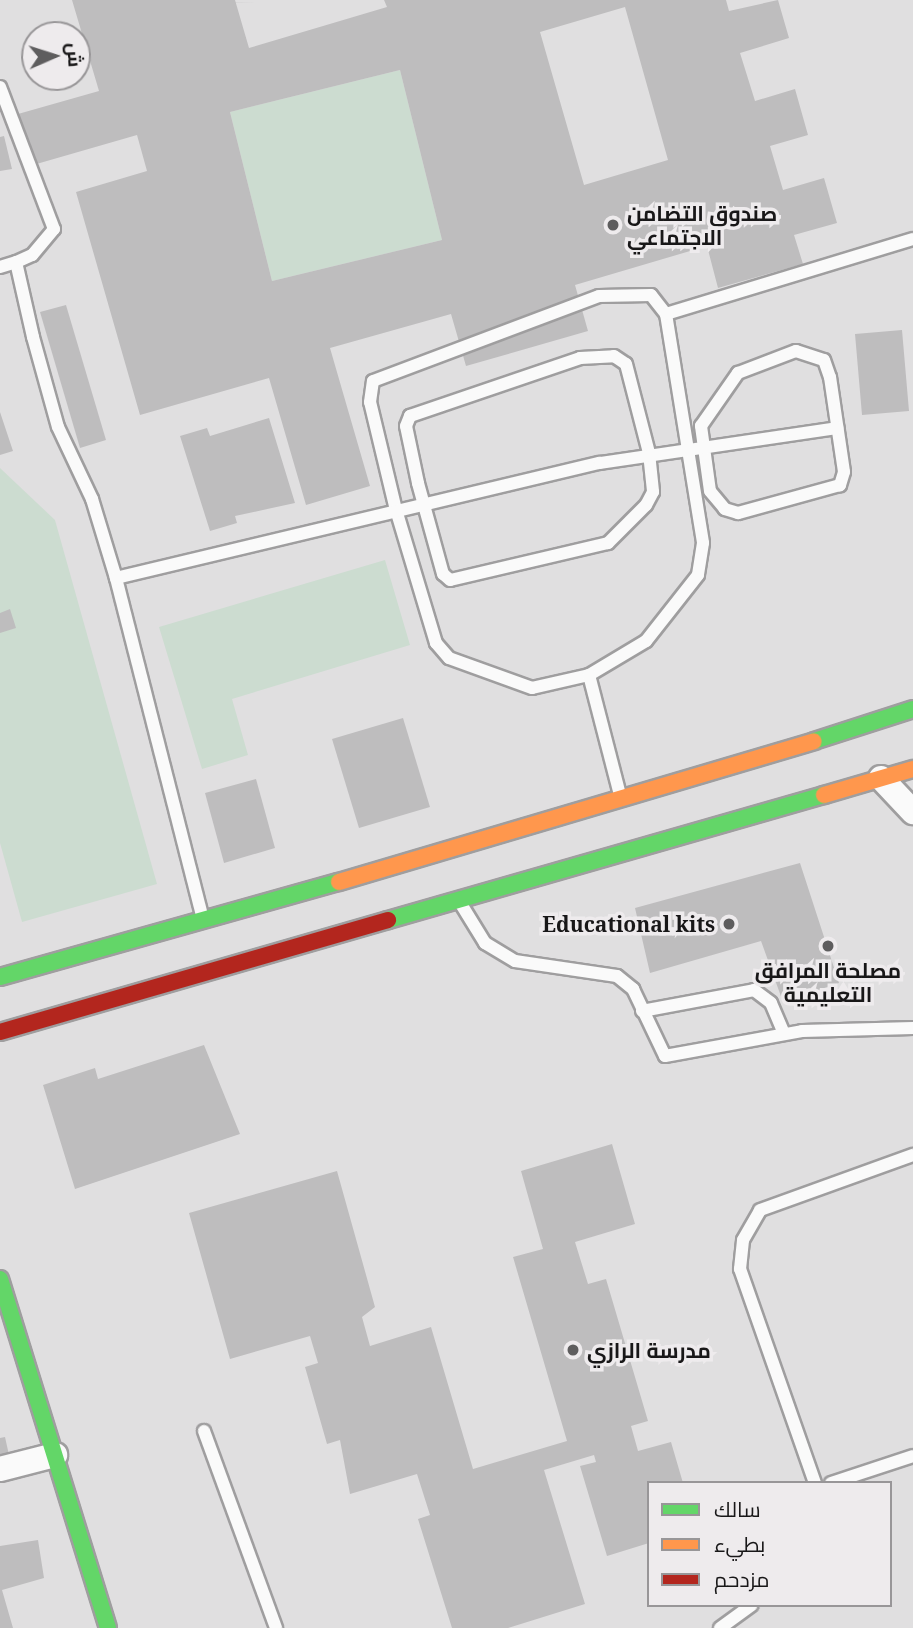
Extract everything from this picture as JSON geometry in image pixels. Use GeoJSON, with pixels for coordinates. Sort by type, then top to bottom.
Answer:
{"type":"FeatureCollection","features":[{"type":"Feature","properties":{"kind":"main road"},"geometry":{"type":"LineString","coordinates":[[0,977],[622,803],[913,709]]}},
{"type":"Feature","properties":{"kind":"main road"},"geometry":{"type":"LineString","coordinates":[[0,1032],[913,769]]}},
{"type":"Feature","properties":{"kind":"main road"},"geometry":{"type":"LineString","coordinates":[[0,1279],[108,1628]]}},
{"type":"Feature","properties":{"kind":"street"},"geometry":{"type":"LineString","coordinates":[[881,778],[913,813]]}},
{"type":"Feature","properties":{"kind":"street"},"geometry":{"type":"LineString","coordinates":[[0,1469],[55,1455]]}},
{"type":"Feature","properties":{"kind":"lane"},"geometry":{"type":"LineString","coordinates":[[0,89],[54,229],[32,255],[0,267]]}},
{"type":"Feature","properties":{"kind":"lane"},"geometry":{"type":"LineString","coordinates":[[666,314],[913,239]]}},
{"type":"Feature","properties":{"kind":"lane"},"geometry":{"type":"LineString","coordinates":[[16,262],[58,427],[92,499],[116,578],[203,921]]}},
{"type":"Feature","properties":{"kind":"lane"},"geometry":{"type":"LineString","coordinates":[[651,295],[666,314],[703,543],[698,575],[646,641],[589,675],[532,688],[449,658],[436,643],[396,510],[370,402],[373,381],[599,296],[651,295]]}},
{"type":"Feature","properties":{"kind":"lane"},"geometry":{"type":"LineString","coordinates":[[796,351],[824,360],[837,428],[840,485],[738,513],[725,509],[710,491],[702,451],[701,426],[722,388],[738,373],[796,351]]}},
{"type":"Feature","properties":{"kind":"lane"},"geometry":{"type":"LineString","coordinates":[[614,356],[626,364],[649,453],[653,492],[615,539],[460,581],[443,575],[424,503],[406,426],[410,416],[580,358],[614,356]]}},
{"type":"Feature","properties":{"kind":"lane"},"geometry":{"type":"LineString","coordinates":[[116,578],[424,503],[649,453],[688,453],[837,428]]}},
{"type":"Feature","properties":{"kind":"lane"},"geometry":{"type":"LineString","coordinates":[[589,675],[622,803]]}},
{"type":"Feature","properties":{"kind":"lane"},"geometry":{"type":"LineString","coordinates":[[459,900],[485,943],[515,961],[617,976],[633,989],[665,1056],[784,1033],[913,1028]]}},
{"type":"Feature","properties":{"kind":"lane"},"geometry":{"type":"LineString","coordinates":[[642,1011],[754,990],[771,1003],[784,1033]]}},
{"type":"Feature","properties":{"kind":"lane"},"geometry":{"type":"LineString","coordinates":[[814,1481],[740,1269],[743,1240],[761,1210],[913,1156]]}},
{"type":"Feature","properties":{"kind":"lane"},"geometry":{"type":"LineString","coordinates":[[204,1431],[276,1628]]}},
{"type":"Feature","properties":{"kind":"lane"},"geometry":{"type":"LineString","coordinates":[[837,1481],[913,1457]]}},
{"type":"Feature","properties":{"kind":"lane"},"geometry":{"type":"LineString","coordinates":[[720,1628],[749,1607]]}},
{"type":"Feature","properties":{"kind":"green space"},"geometry":{"type":"Polygon","coordinates":[[[400,70],[442,240],[272,281],[230,112],[400,70]]]}},
{"type":"Feature","properties":{"kind":"green space"},"geometry":{"type":"Polygon","coordinates":[[[0,468],[55,520],[157,884],[22,922],[0,843],[0,468]]]}},
{"type":"Feature","properties":{"kind":"green space"},"geometry":{"type":"Polygon","coordinates":[[[385,560],[410,645],[232,699],[248,755],[202,769],[159,627],[385,560]]]}},
{"type":"Feature","properties":{"kind":"building"},"geometry":{"type":"Polygon","coordinates":[[[72,0],[235,0],[249,48],[387,7],[384,0],[726,0],[729,11],[778,0],[789,38],[740,53],[755,101],[795,89],[808,135],[770,146],[783,190],[824,178],[837,223],[794,235],[803,264],[718,288],[707,246],[575,285],[588,331],[466,366],[451,314],[330,348],[370,486],[306,505],[269,378],[140,415],[76,192],[147,171],[137,135],[33,165],[18,114],[99,91],[91,64],[91,21],[78,21],[72,0]],[[625,7],[540,32],[584,185],[668,160],[625,7]],[[400,70],[230,112],[272,281],[442,240],[400,70]]]}},
{"type":"Feature","properties":{"kind":"building"},"geometry":{"type":"Polygon","coordinates":[[[4,136],[12,169],[0,171],[0,137],[4,136]]]}},
{"type":"Feature","properties":{"kind":"building"},"geometry":{"type":"Polygon","coordinates":[[[66,305],[106,440],[80,448],[40,312],[66,305]]]}},
{"type":"Feature","properties":{"kind":"building"},"geometry":{"type":"Polygon","coordinates":[[[902,330],[909,411],[862,415],[855,334],[902,330]]]}},
{"type":"Feature","properties":{"kind":"building"},"geometry":{"type":"Polygon","coordinates":[[[0,412],[13,451],[0,455],[0,412]]]}},
{"type":"Feature","properties":{"kind":"building"},"geometry":{"type":"Polygon","coordinates":[[[269,418],[295,503],[235,516],[237,523],[210,531],[180,436],[207,428],[210,436],[269,418]]]}},
{"type":"Feature","properties":{"kind":"building"},"geometry":{"type":"Polygon","coordinates":[[[10,609],[16,628],[0,633],[0,613],[10,609]]]}},
{"type":"Feature","properties":{"kind":"building"},"geometry":{"type":"Polygon","coordinates":[[[403,718],[430,807],[359,828],[332,739],[403,718]]]}},
{"type":"Feature","properties":{"kind":"building"},"geometry":{"type":"Polygon","coordinates":[[[256,779],[275,848],[224,863],[205,793],[256,779]]]}},
{"type":"Feature","properties":{"kind":"building","name":"Educational kits"},"geometry":{"type":"Polygon","coordinates":[[[800,863],[839,983],[783,1002],[761,941],[650,973],[635,908],[800,863]]]}},
{"type":"Feature","properties":{"kind":"building"},"geometry":{"type":"Polygon","coordinates":[[[204,1045],[240,1134],[75,1189],[43,1085],[95,1068],[98,1079],[204,1045]]]}},
{"type":"Feature","properties":{"kind":"building"},"geometry":{"type":"Polygon","coordinates":[[[612,1144],[635,1224],[575,1242],[588,1284],[606,1279],[648,1421],[631,1426],[638,1451],[671,1442],[682,1481],[647,1481],[647,1544],[607,1556],[580,1466],[596,1462],[594,1455],[544,1470],[585,1604],[508,1628],[452,1628],[418,1519],[430,1515],[417,1474],[350,1494],[340,1440],[327,1444],[305,1367],[318,1363],[310,1336],[230,1359],[189,1213],[337,1171],[375,1307],[362,1317],[370,1346],[431,1327],[473,1469],[567,1441],[513,1257],[543,1249],[521,1171],[612,1144]]]}},
{"type":"Feature","properties":{"kind":"building"},"geometry":{"type":"Polygon","coordinates":[[[5,1437],[9,1455],[0,1457],[0,1438],[5,1437]]]}},
{"type":"Feature","properties":{"kind":"building"},"geometry":{"type":"Polygon","coordinates":[[[38,1540],[44,1578],[2,1590],[13,1628],[0,1628],[0,1546],[38,1540]]]}},
{"type":"Feature","properties":{"kind":"traffic: fast"},"geometry":{"type":"LineString","coordinates":[[814,741],[913,709]]}},
{"type":"Feature","properties":{"kind":"traffic: fast"},"geometry":{"type":"LineString","coordinates":[[388,920],[824,795]]}},
{"type":"Feature","properties":{"kind":"traffic: fast"},"geometry":{"type":"LineString","coordinates":[[0,977],[339,882]]}},
{"type":"Feature","properties":{"kind":"traffic: fast"},"geometry":{"type":"LineString","coordinates":[[0,1279],[108,1628]]}},
{"type":"Feature","properties":{"kind":"traffic: slow"},"geometry":{"type":"LineString","coordinates":[[339,882],[814,741]]}},
{"type":"Feature","properties":{"kind":"traffic: slow"},"geometry":{"type":"LineString","coordinates":[[824,795],[913,769]]}},
{"type":"Feature","properties":{"kind":"traffic: jam"},"geometry":{"type":"LineString","coordinates":[[0,1032],[388,920]]}},
{"type":"Feature","properties":{"kind":"place","name":"صندوق التضامن الاجتماعي"},"geometry":{"type":"Point","coordinates":[613,225]}},
{"type":"Feature","properties":{"kind":"place","name":"Educational kits"},"geometry":{"type":"Point","coordinates":[729,924]}},
{"type":"Feature","properties":{"kind":"place","name":"مصلحة المرافق التعليمية"},"geometry":{"type":"Point","coordinates":[828,946]}},
{"type":"Feature","properties":{"kind":"place","name":"مدرسة الرازي"},"geometry":{"type":"Point","coordinates":[573,1350]}}]}
